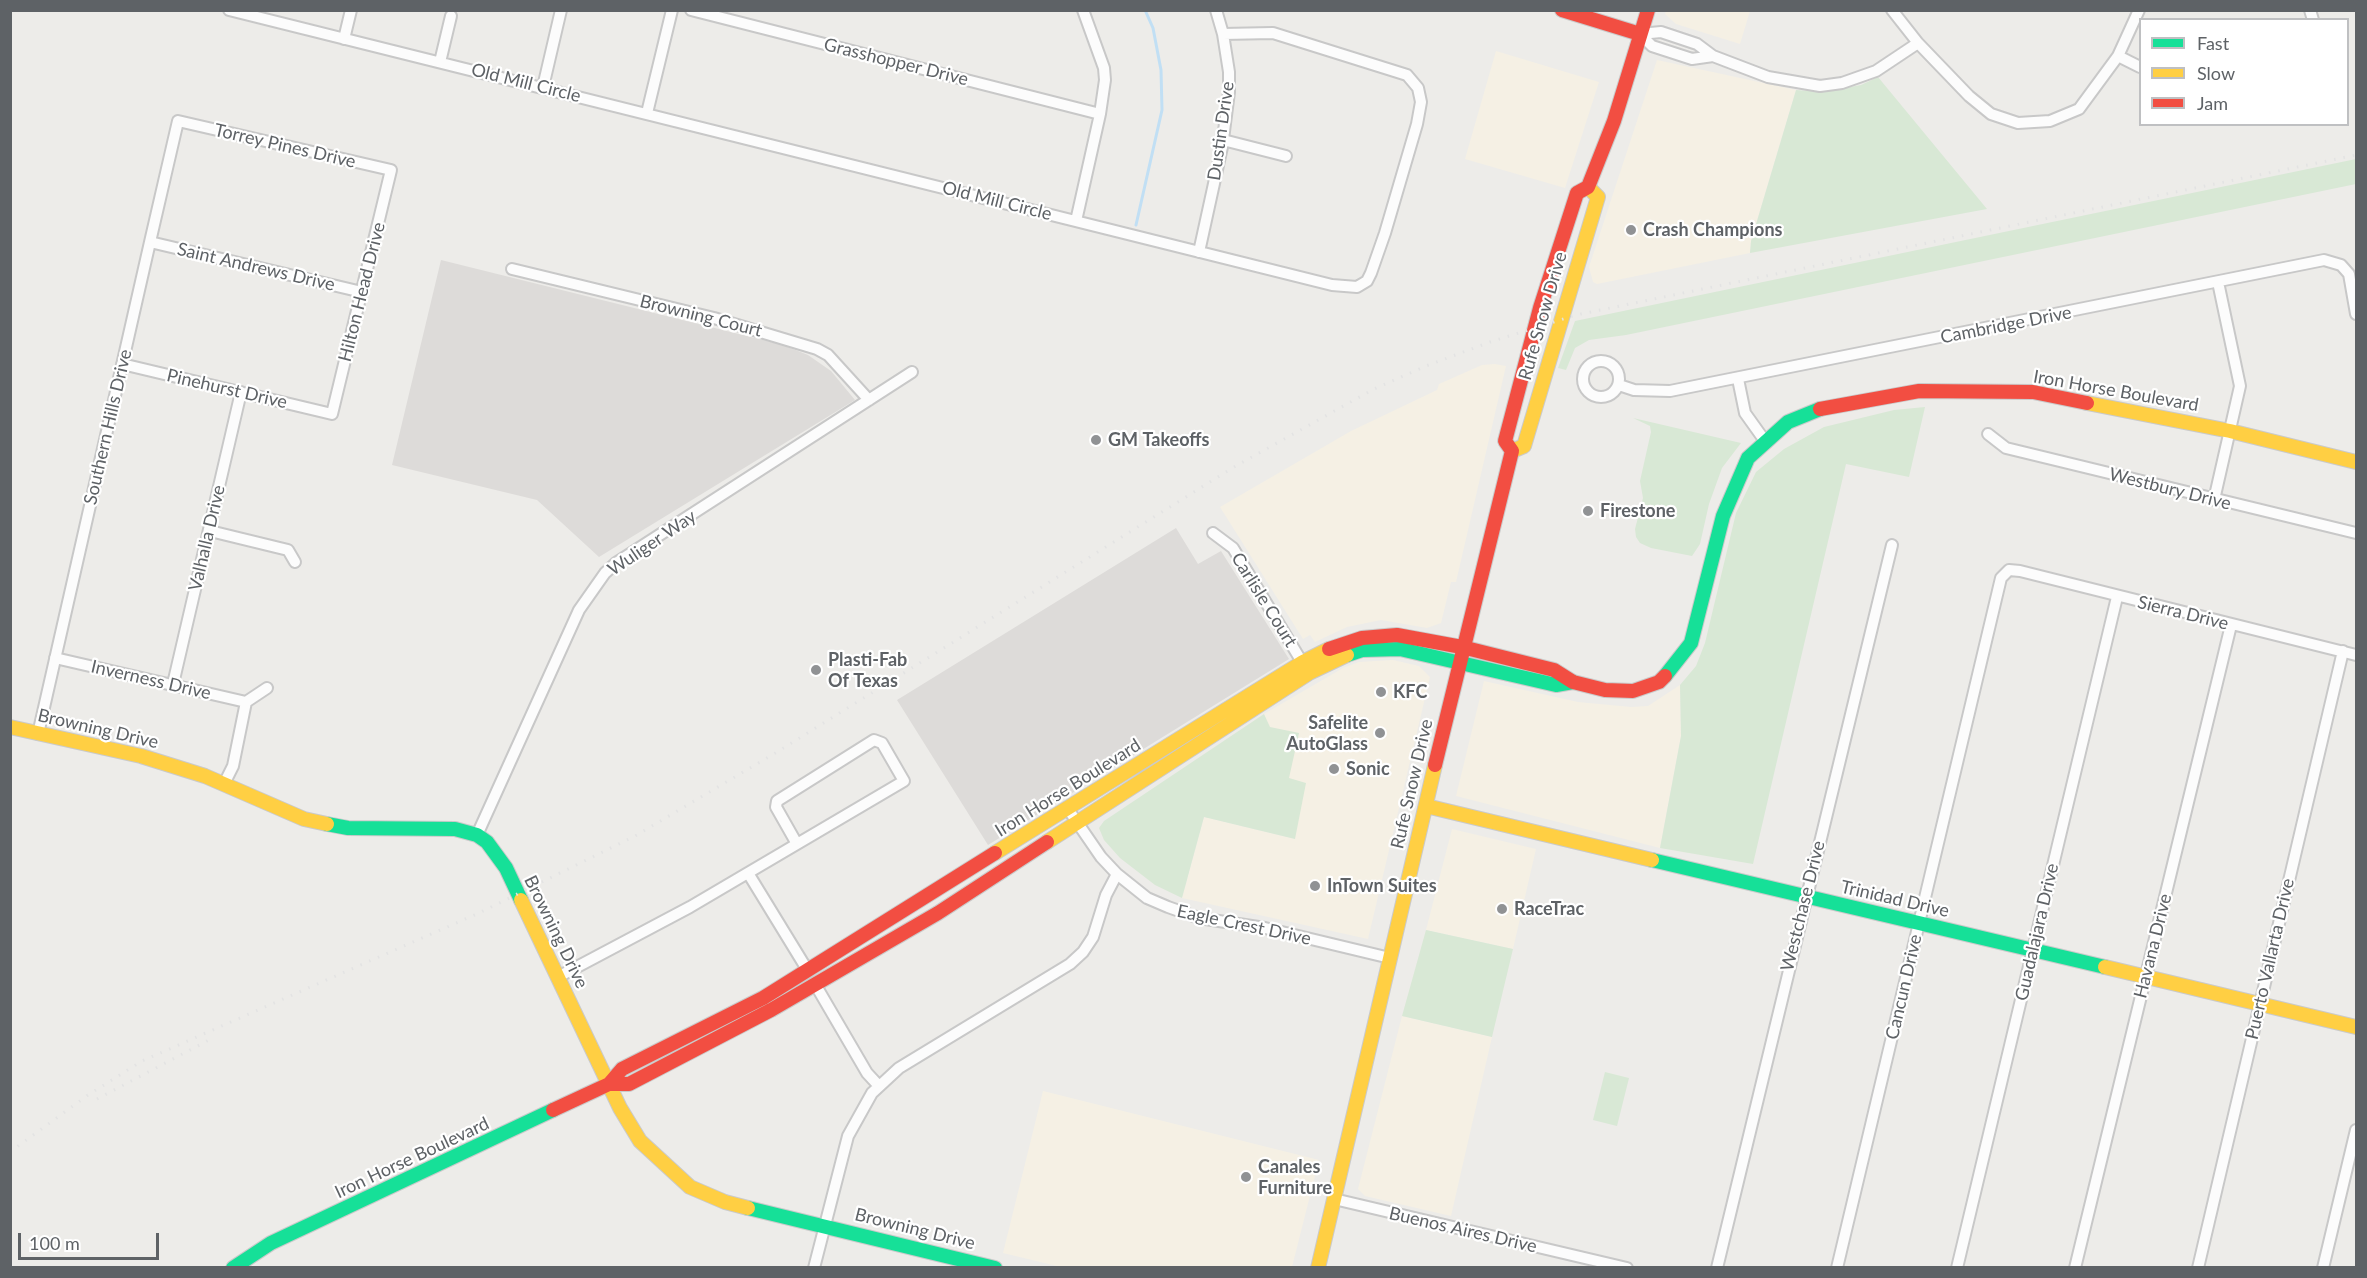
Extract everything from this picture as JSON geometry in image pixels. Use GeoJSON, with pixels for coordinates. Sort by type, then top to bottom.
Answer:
{"type":"FeatureCollection","features":[{"type":"Feature","properties":{"kind":"street"},"geometry":{"type":"LineString","coordinates":[[344,39],[351,10]]}},
{"type":"Feature","properties":{"kind":"street"},"geometry":{"type":"LineString","coordinates":[[543,87],[561,10]]}},
{"type":"Feature","properties":{"kind":"street"},"geometry":{"type":"LineString","coordinates":[[647,112],[672,10]]}},
{"type":"Feature","properties":{"kind":"street","name":"Grasshopper Drive"},"geometry":{"type":"LineString","coordinates":[[691,10],[1100,114]]}},
{"type":"Feature","properties":{"kind":"street"},"geometry":{"type":"LineString","coordinates":[[1076,221],[1100,114],[1104,68],[1083,10]]}},
{"type":"Feature","properties":{"kind":"street","name":"Dustin Drive"},"geometry":{"type":"LineString","coordinates":[[1199,252],[1223,141],[1229,72],[1223,34],[1216,10]]}},
{"type":"Feature","properties":{"kind":"street"},"geometry":{"type":"LineString","coordinates":[[1562,10],[1640,34],[1661,32],[1697,44],[1713,56],[1768,76],[1820,86],[1842,83],[1876,71],[1918,42]]}},
{"type":"Feature","properties":{"kind":"street","name":"Rufe Snow Drive"},"geometry":{"type":"LineString","coordinates":[[1512,451],[1504,441],[1530,343],[1577,193],[1588,187],[1614,121],[1648,10]]}},
{"type":"Feature","properties":{"kind":"street"},"geometry":{"type":"LineString","coordinates":[[1892,10],[1918,42],[1969,96],[1991,114],[2019,123],[2050,121],[2079,108],[2118,56],[2139,10]]}},
{"type":"Feature","properties":{"kind":"street","name":"Old Mill Circle"},"geometry":{"type":"LineString","coordinates":[[235,11],[647,112],[1332,285],[1357,287],[1367,281],[1385,233],[1421,102],[1418,88],[1411,78],[1386,68],[1273,33],[1223,34]]}},
{"type":"Feature","properties":{"kind":"street"},"geometry":{"type":"LineString","coordinates":[[440,62],[451,16]]}},
{"type":"Feature","properties":{"kind":"street"},"geometry":{"type":"LineString","coordinates":[[1640,34],[1652,46],[1692,59],[1713,56]]}},
{"type":"Feature","properties":{"kind":"street"},"geometry":{"type":"LineString","coordinates":[[2118,56],[2139,66]]}},
{"type":"Feature","properties":{"kind":"street","name":"Torrey Pines Drive"},"geometry":{"type":"LineString","coordinates":[[178,121],[391,170]]}},
{"type":"Feature","properties":{"kind":"street","name":"Southern Hills Drive"},"geometry":{"type":"LineString","coordinates":[[38,734],[178,121]]}},
{"type":"Feature","properties":{"kind":"street"},"geometry":{"type":"LineString","coordinates":[[1223,141],[1286,156]]}},
{"type":"Feature","properties":{"kind":"street","name":"Hilton Head Drive"},"geometry":{"type":"LineString","coordinates":[[332,414],[391,170]]}},
{"type":"Feature","properties":{"kind":"street","name":"Rufe Snow Drive"},"geometry":{"type":"LineString","coordinates":[[1512,451],[1524,446],[1559,321],[1598,197],[1588,187]]}},
{"type":"Feature","properties":{"kind":"street","name":"Saint Andrews Drive"},"geometry":{"type":"LineString","coordinates":[[150,242],[362,292]]}},
{"type":"Feature","properties":{"kind":"street","name":"Cambridge Drive"},"geometry":{"type":"LineString","coordinates":[[1619,385],[1634,390],[1670,391],[1738,379],[2324,260],[2341,265],[2349,274],[2356,314]]}},
{"type":"Feature","properties":{"kind":"street","name":"Browning Court"},"geometry":{"type":"LineString","coordinates":[[512,269],[714,318],[817,349],[828,355],[869,400]]}},
{"type":"Feature","properties":{"kind":"street"},"geometry":{"type":"LineString","coordinates":[[2214,500],[2240,386],[2218,282]]}},
{"type":"Feature","properties":{"kind":"street","name":"Pinehurst Drive"},"geometry":{"type":"LineString","coordinates":[[122,364],[332,414]]}},
{"type":"Feature","properties":{"kind":"street","name":"Wuliger Way"},"geometry":{"type":"LineString","coordinates":[[477,835],[579,610],[605,573],[616,563],[912,372]]}},
{"type":"Feature","properties":{"kind":"street"},"geometry":{"type":"LineString","coordinates":[[1738,379],[1745,413],[1765,441]]}},
{"type":"Feature","properties":{"kind":"street","name":"Iron Horse Boulevard"},"geometry":{"type":"LineString","coordinates":[[233,1268],[271,1243],[609,1084],[622,1069],[763,998],[1068,809],[1352,641],[1382,635],[1397,635],[1462,647],[1554,670],[1573,682],[1605,690],[1633,691],[1659,682],[1676,665],[1691,643],[1723,516],[1736,481],[1748,458],[1788,422],[1818,409],[1919,391],[2033,393],[2067,397],[2230,430],[2356,462]]}},
{"type":"Feature","properties":{"kind":"street","name":"Valhalla Drive"},"geometry":{"type":"LineString","coordinates":[[173,684],[241,392]]}},
{"type":"Feature","properties":{"kind":"street","name":"Westbury Drive"},"geometry":{"type":"LineString","coordinates":[[1988,434],[2006,448],[2356,533]]}},
{"type":"Feature","properties":{"kind":"street","name":"Rufe Snow Drive"},"geometry":{"type":"LineString","coordinates":[[1318,1268],[1462,647],[1512,451]]}},
{"type":"Feature","properties":{"kind":"street"},"geometry":{"type":"LineString","coordinates":[[210,531],[288,550],[295,562]]}},
{"type":"Feature","properties":{"kind":"street","name":"Carlisle Court"},"geometry":{"type":"LineString","coordinates":[[1213,533],[1233,548],[1306,667]]}},
{"type":"Feature","properties":{"kind":"street","name":"Westchase Drive"},"geometry":{"type":"LineString","coordinates":[[1717,1268],[1805,896],[1892,545]]}},
{"type":"Feature","properties":{"kind":"street","name":"Sierra Drive"},"geometry":{"type":"LineString","coordinates":[[2009,570],[2356,655]]}},
{"type":"Feature","properties":{"kind":"street","name":"Cancun Drive"},"geometry":{"type":"LineString","coordinates":[[1837,1268],[2001,578],[2009,570]]}},
{"type":"Feature","properties":{"kind":"street","name":"Guadalajara Drive"},"geometry":{"type":"LineString","coordinates":[[1957,1268],[2117,597]]}},
{"type":"Feature","properties":{"kind":"street","name":"Havana Drive"},"geometry":{"type":"LineString","coordinates":[[2075,1268],[2231,625]]}},
{"type":"Feature","properties":{"kind":"street","name":"Iron Horse Boulevard"},"geometry":{"type":"LineString","coordinates":[[609,1084],[629,1084],[815,984],[938,913],[1078,822],[1306,667],[1343,656],[1384,648],[1459,662],[1556,685],[1573,682]]}},
{"type":"Feature","properties":{"kind":"street","name":"Puerto Vallarta Drive"},"geometry":{"type":"LineString","coordinates":[[2198,1268],[2343,651]]}},
{"type":"Feature","properties":{"kind":"street","name":"Inverness Drive"},"geometry":{"type":"LineString","coordinates":[[55,658],[246,702]]}},
{"type":"Feature","properties":{"kind":"street"},"geometry":{"type":"LineString","coordinates":[[224,784],[233,766],[246,702],[267,688]]}},
{"type":"Feature","properties":{"kind":"street","name":"Browning Drive"},"geometry":{"type":"LineString","coordinates":[[10,728],[141,756],[224,784],[304,819],[348,828],[455,829],[477,835],[487,842],[506,868],[609,1084],[640,1141],[651,1154],[690,1187],[724,1202],[994,1268]]}},
{"type":"Feature","properties":{"kind":"street"},"geometry":{"type":"LineString","coordinates":[[558,977],[747,873],[797,844],[904,781],[882,743],[874,740],[777,801],[776,807],[797,844]]}},
{"type":"Feature","properties":{"kind":"street","name":"Trinidad Drive"},"geometry":{"type":"LineString","coordinates":[[1426,806],[2356,1027]]}},
{"type":"Feature","properties":{"kind":"street","name":"Eagle Crest Drive"},"geometry":{"type":"LineString","coordinates":[[1068,809],[1101,857],[1117,874],[1147,898],[1183,914],[1265,928],[1390,958]]}},
{"type":"Feature","properties":{"kind":"street"},"geometry":{"type":"LineString","coordinates":[[747,873],[808,971],[867,1073],[879,1086]]}},
{"type":"Feature","properties":{"kind":"street"},"geometry":{"type":"LineString","coordinates":[[814,1268],[848,1136],[858,1113],[879,1086],[899,1068],[1070,964],[1083,952],[1093,937],[1106,895],[1117,874]]}},
{"type":"Feature","properties":{"kind":"street"},"geometry":{"type":"LineString","coordinates":[[2323,1268],[2356,1130]]}},
{"type":"Feature","properties":{"kind":"street","name":"Buenos Aires Drive"},"geometry":{"type":"LineString","coordinates":[[1334,1199],[1627,1268]]}},
{"type":"Feature","properties":{"kind":"shaded area"},"geometry":{"type":"Polygon","coordinates":[[[1666,10],[1750,11],[1740,44],[1676,24],[1665,14],[1666,10]]]}},
{"type":"Feature","properties":{"kind":"shaded area"},"geometry":{"type":"Polygon","coordinates":[[[1496,51],[1599,82],[1565,188],[1465,159],[1496,51]]]}},
{"type":"Feature","properties":{"kind":"shaded area"},"geometry":{"type":"Polygon","coordinates":[[[1657,60],[1796,90],[1751,241],[1750,253],[1597,284],[1593,282],[1589,267],[1657,60]]]}},
{"type":"Feature","properties":{"kind":"shaded area"},"geometry":{"type":"Polygon","coordinates":[[[441,260],[783,345],[808,355],[831,371],[855,400],[599,557],[537,500],[392,465],[441,260]]]}},
{"type":"Feature","properties":{"kind":"shaded area"},"geometry":{"type":"Polygon","coordinates":[[[1482,365],[1506,366],[1456,582],[1451,582],[1441,623],[1427,628],[1381,620],[1347,627],[1315,642],[1310,635],[1303,639],[1220,507],[1351,431],[1437,390],[1439,384],[1482,365]]]}},
{"type":"Feature","properties":{"kind":"shaded area"},"geometry":{"type":"Polygon","coordinates":[[[1176,528],[1198,564],[1221,551],[1289,659],[988,845],[897,700],[1176,528]]]}},
{"type":"Feature","properties":{"kind":"shaded area"},"geometry":{"type":"Polygon","coordinates":[[[1393,660],[1419,666],[1430,677],[1368,939],[1182,898],[1204,817],[1295,839],[1289,779],[1264,714],[1343,668],[1359,662],[1393,660]]]}},
{"type":"Feature","properties":{"kind":"shaded area"},"geometry":{"type":"Polygon","coordinates":[[[1484,681],[1578,702],[1631,707],[1648,706],[1680,685],[1681,736],[1660,848],[1456,796],[1484,681]]]}},
{"type":"Feature","properties":{"kind":"shaded area"},"geometry":{"type":"Polygon","coordinates":[[[1452,829],[1536,849],[1513,949],[1426,930],[1452,829]]]}},
{"type":"Feature","properties":{"kind":"shaded area"},"geometry":{"type":"Polygon","coordinates":[[[1402,1016],[1492,1037],[1451,1216],[1365,1196],[1358,1189],[1402,1016]]]}},
{"type":"Feature","properties":{"kind":"shaded area"},"geometry":{"type":"Polygon","coordinates":[[[1043,1091],[1319,1160],[1292,1267],[1061,1267],[1003,1253],[1043,1091]]]}},
{"type":"Feature","properties":{"kind":"green space"},"geometry":{"type":"Polygon","coordinates":[[[1878,77],[1987,209],[1750,253],[1751,241],[1796,90],[1822,92],[1861,85],[1878,77]]]}},
{"type":"Feature","properties":{"kind":"green space"},"geometry":{"type":"Polygon","coordinates":[[[2356,159],[2356,184],[1626,335],[1589,340],[1575,348],[1566,370],[1558,368],[1575,321],[2356,159]]]}},
{"type":"Feature","properties":{"kind":"green space"},"geometry":{"type":"Polygon","coordinates":[[[1925,407],[1909,477],[1846,464],[1753,864],[1660,848],[1681,736],[1680,685],[1696,666],[1705,643],[1736,513],[1756,472],[1784,449],[1824,427],[1894,410],[1925,407]]]}},
{"type":"Feature","properties":{"kind":"green space"},"geometry":{"type":"Polygon","coordinates":[[[1633,418],[1741,443],[1722,468],[1709,504],[1700,544],[1692,556],[1651,548],[1640,543],[1636,537],[1635,529],[1643,498],[1640,481],[1651,432],[1650,426],[1633,418]]]}},
{"type":"Feature","properties":{"kind":"green space"},"geometry":{"type":"Polygon","coordinates":[[[1264,714],[1270,727],[1299,733],[1289,778],[1306,783],[1295,839],[1204,817],[1182,898],[1155,885],[1120,858],[1104,840],[1099,828],[1104,821],[1264,714]]]}},
{"type":"Feature","properties":{"kind":"green space"},"geometry":{"type":"Polygon","coordinates":[[[1426,930],[1513,949],[1492,1037],[1402,1016],[1426,930]]]}},
{"type":"Feature","properties":{"kind":"green space"},"geometry":{"type":"Polygon","coordinates":[[[1605,1072],[1629,1078],[1617,1126],[1593,1120],[1605,1072]]]}},
{"type":"Feature","properties":{"kind":"waterway"},"geometry":{"type":"LineString","coordinates":[[1136,225],[1162,110],[1161,70],[1153,28],[1145,10]]}},
{"type":"Feature","properties":{"kind":"railway"},"geometry":{"type":"LineString","coordinates":[[10,1152],[88,1095],[142,1061],[479,913],[635,836],[777,752],[1234,467],[1374,389],[1426,366],[1490,342],[1576,315],[2356,155]]}},
{"type":"Feature","properties":{"kind":"railway"},"geometry":{"type":"LineString","coordinates":[[97,1099],[209,1040]]}},
{"type":"Feature","properties":{"kind":"traffic: fast"},"geometry":{"type":"LineString","coordinates":[[1665,676],[1691,643],[1723,516],[1748,458],[1788,422],[1820,409]]}},
{"type":"Feature","properties":{"kind":"traffic: fast"},"geometry":{"type":"LineString","coordinates":[[1347,655],[1362,650],[1400,649],[1556,685],[1573,682]]}},
{"type":"Feature","properties":{"kind":"traffic: fast"},"geometry":{"type":"LineString","coordinates":[[327,824],[348,828],[455,829],[477,835],[487,842],[506,868],[521,900]]}},
{"type":"Feature","properties":{"kind":"traffic: fast"},"geometry":{"type":"LineString","coordinates":[[1652,860],[2105,967]]}},
{"type":"Feature","properties":{"kind":"traffic: fast"},"geometry":{"type":"LineString","coordinates":[[233,1268],[271,1243],[553,1110]]}},
{"type":"Feature","properties":{"kind":"traffic: fast"},"geometry":{"type":"LineString","coordinates":[[748,1208],[995,1268]]}},
{"type":"Feature","properties":{"kind":"traffic: slow"},"geometry":{"type":"LineString","coordinates":[[1512,451],[1524,446],[1598,197],[1588,187]]}},
{"type":"Feature","properties":{"kind":"traffic: slow"},"geometry":{"type":"LineString","coordinates":[[2087,403],[2230,431],[2356,462]]}},
{"type":"Feature","properties":{"kind":"traffic: slow"},"geometry":{"type":"LineString","coordinates":[[995,853],[1303,662],[1329,649]]}},
{"type":"Feature","properties":{"kind":"traffic: slow"},"geometry":{"type":"LineString","coordinates":[[1047,842],[1309,673],[1347,655]]}},
{"type":"Feature","properties":{"kind":"traffic: slow"},"geometry":{"type":"LineString","coordinates":[[10,727],[141,756],[205,776],[304,819],[327,824]]}},
{"type":"Feature","properties":{"kind":"traffic: slow"},"geometry":{"type":"LineString","coordinates":[[1318,1268],[1435,765]]}},
{"type":"Feature","properties":{"kind":"traffic: slow"},"geometry":{"type":"LineString","coordinates":[[1426,806],[1652,860]]}},
{"type":"Feature","properties":{"kind":"traffic: slow"},"geometry":{"type":"LineString","coordinates":[[521,900],[620,1108],[640,1141],[690,1187],[725,1202],[748,1208]]}},
{"type":"Feature","properties":{"kind":"traffic: slow"},"geometry":{"type":"LineString","coordinates":[[2105,967],[2356,1027]]}},
{"type":"Feature","properties":{"kind":"traffic: jam"},"geometry":{"type":"LineString","coordinates":[[1562,10],[1640,34]]}},
{"type":"Feature","properties":{"kind":"traffic: jam"},"geometry":{"type":"LineString","coordinates":[[1512,451],[1505,441],[1540,308],[1577,193],[1588,187],[1614,121],[1648,10]]}},
{"type":"Feature","properties":{"kind":"traffic: jam"},"geometry":{"type":"LineString","coordinates":[[1820,409],[1919,391],[2033,392],[2087,403]]}},
{"type":"Feature","properties":{"kind":"traffic: jam"},"geometry":{"type":"LineString","coordinates":[[1435,765],[1512,451]]}},
{"type":"Feature","properties":{"kind":"traffic: jam"},"geometry":{"type":"LineString","coordinates":[[1329,649],[1362,638],[1397,635],[1462,647],[1554,670],[1573,682],[1605,690],[1633,691],[1659,682],[1665,676]]}},
{"type":"Feature","properties":{"kind":"traffic: jam"},"geometry":{"type":"LineString","coordinates":[[609,1084],[629,1084],[771,1010],[938,913],[1047,842]]}},
{"type":"Feature","properties":{"kind":"traffic: jam"},"geometry":{"type":"LineString","coordinates":[[553,1110],[609,1084],[622,1069],[763,998],[995,853]]}},
{"type":"Feature","properties":{"kind":"place","name":"Crash Champions"},"geometry":{"type":"Point","coordinates":[1631,230]}},
{"type":"Feature","properties":{"kind":"place","name":"GM Takeoffs"},"geometry":{"type":"Point","coordinates":[1096,440]}},
{"type":"Feature","properties":{"kind":"place","name":"Firestone"},"geometry":{"type":"Point","coordinates":[1588,511]}},
{"type":"Feature","properties":{"kind":"place","name":"Plasti-Fab Of Texas"},"geometry":{"type":"Point","coordinates":[816,670]}},
{"type":"Feature","properties":{"kind":"place","name":"KFC"},"geometry":{"type":"Point","coordinates":[1381,692]}},
{"type":"Feature","properties":{"kind":"place","name":"Safelite AutoGlass"},"geometry":{"type":"Point","coordinates":[1380,733]}},
{"type":"Feature","properties":{"kind":"place","name":"Sonic"},"geometry":{"type":"Point","coordinates":[1334,769]}},
{"type":"Feature","properties":{"kind":"place","name":"InTown Suites"},"geometry":{"type":"Point","coordinates":[1315,886]}},
{"type":"Feature","properties":{"kind":"place","name":"RaceTrac"},"geometry":{"type":"Point","coordinates":[1502,909]}},
{"type":"Feature","properties":{"kind":"place","name":"Canales Furniture"},"geometry":{"type":"Point","coordinates":[1246,1177]}}]}
